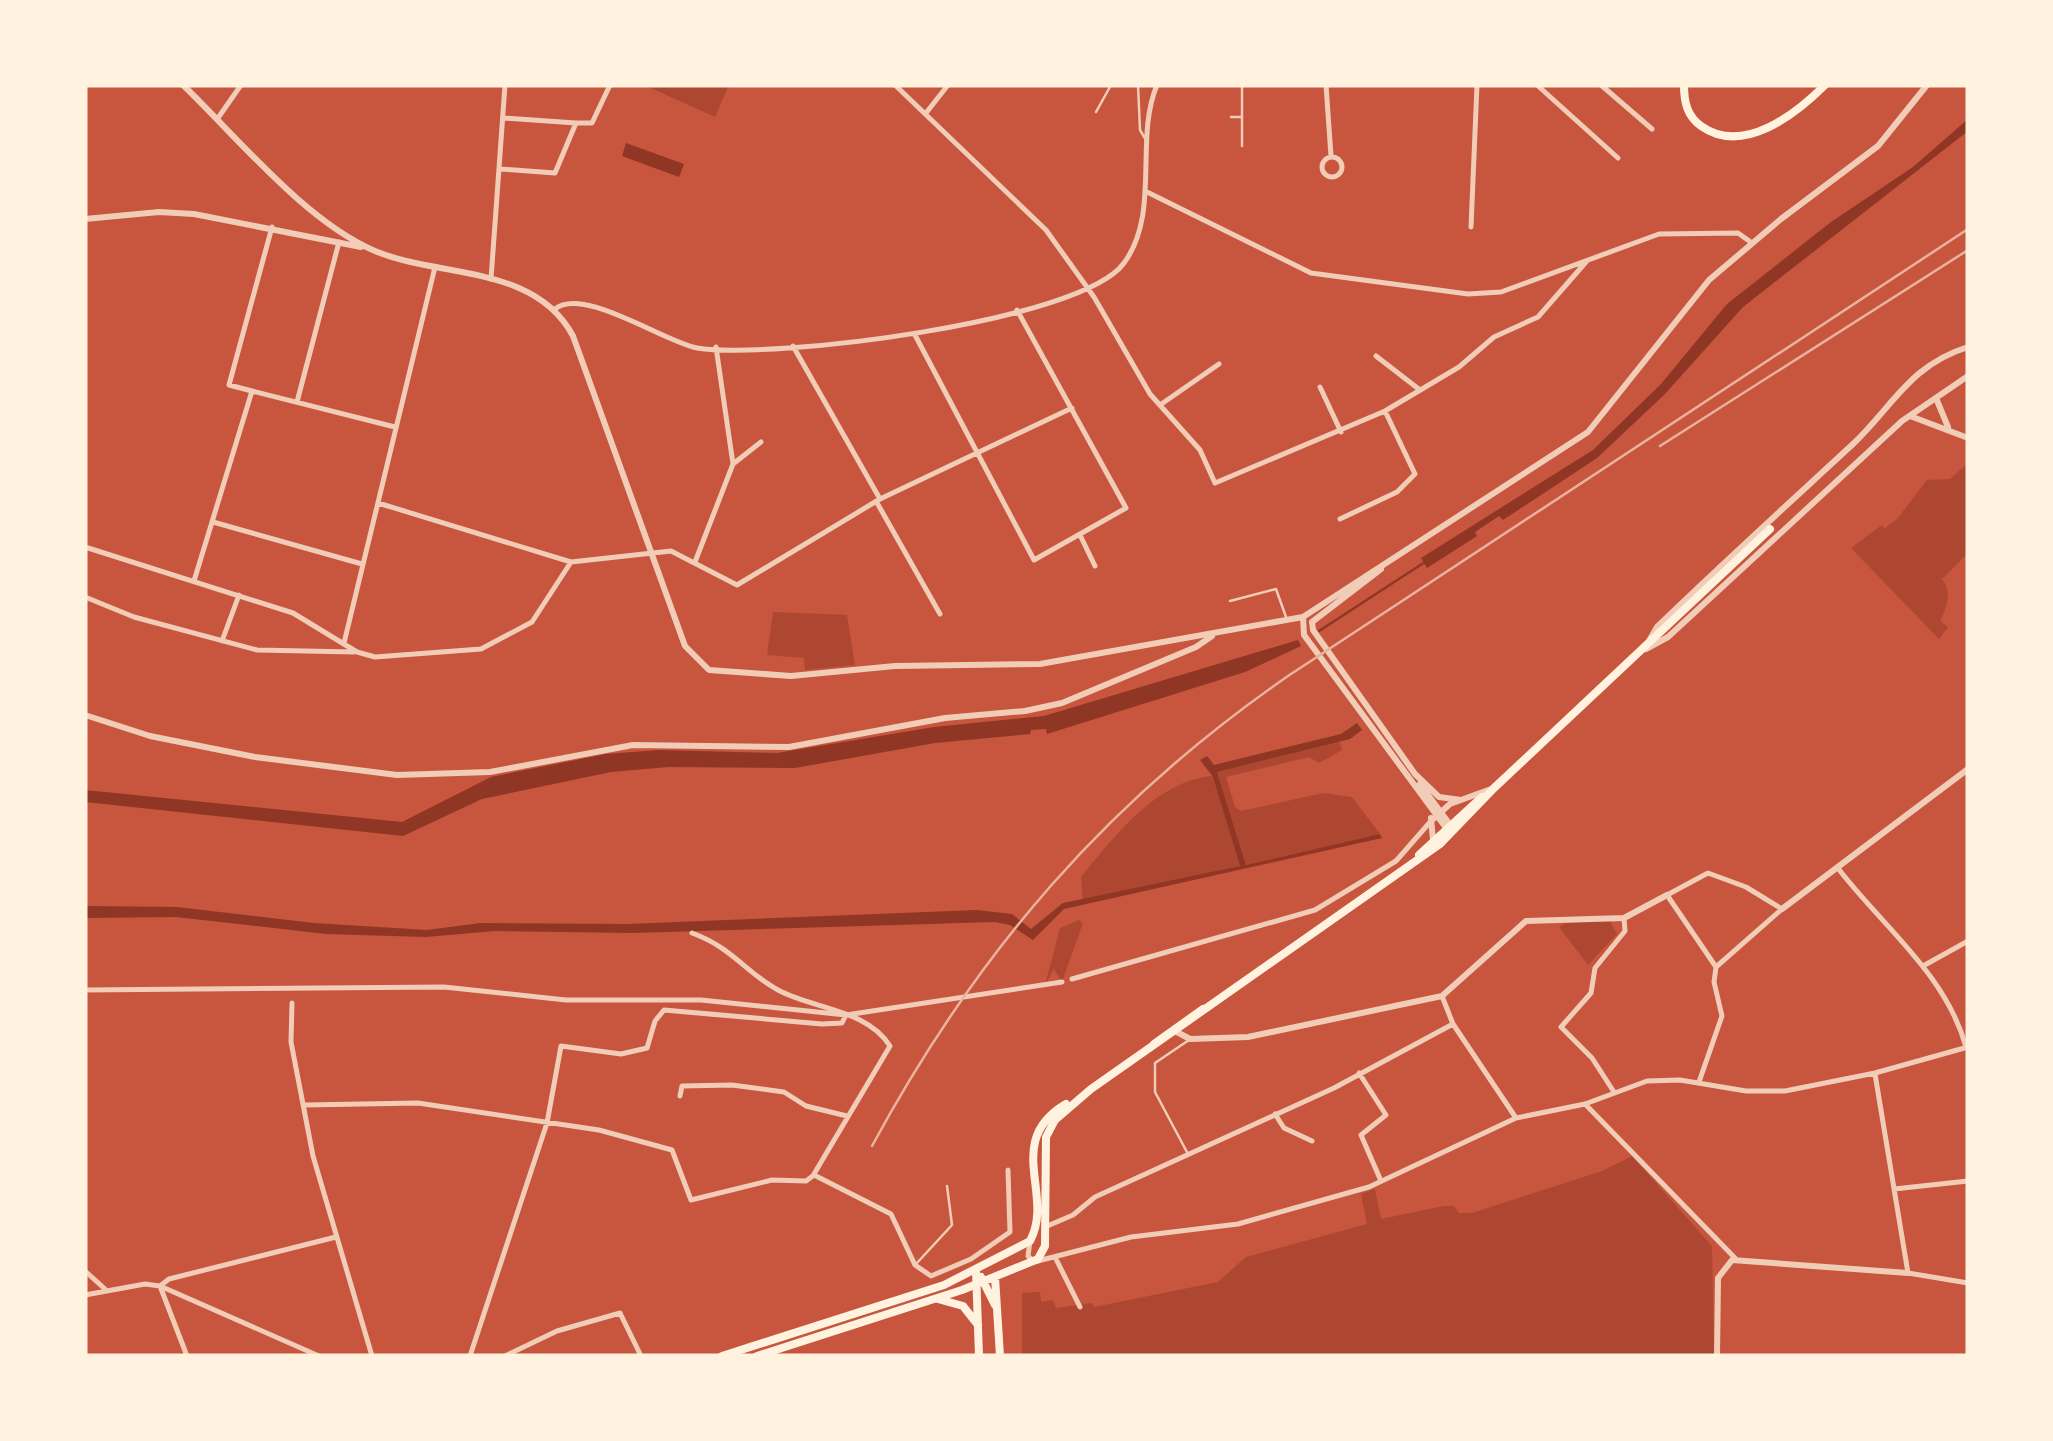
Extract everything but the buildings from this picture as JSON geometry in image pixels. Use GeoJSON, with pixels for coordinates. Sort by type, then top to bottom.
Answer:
{"type":"FeatureCollection","features":[{"type":"Feature","properties":{"kind":"main road"},"geometry":{"type":"LineString","coordinates":[[1684,85],[1690,116],[1704,129],[1726,136],[1755,132],[1780,121],[1825,85]]}},
{"type":"Feature","properties":{"kind":"main road"},"geometry":{"type":"LineString","coordinates":[[722,1356],[944,1286],[1030,1241],[1036,1219],[1036,1138],[1054,1110],[1151,1048],[1406,870],[1770,529]]}},
{"type":"Feature","properties":{"kind":"main road"},"geometry":{"type":"LineString","coordinates":[[1406,870],[1433,840],[1450,829]]}},
{"type":"Feature","properties":{"kind":"main road"},"geometry":{"type":"LineString","coordinates":[[762,1355],[1034,1262],[1044,1252],[1046,1137],[1054,1120],[1091,1088]]}},
{"type":"Feature","properties":{"kind":"main road"},"geometry":{"type":"LineString","coordinates":[[976,1270],[1000,1313]]}},
{"type":"Feature","properties":{"kind":"main road"},"geometry":{"type":"LineString","coordinates":[[995,1277],[1000,1356]]}},
{"type":"Feature","properties":{"kind":"main road"},"geometry":{"type":"LineString","coordinates":[[979,1356],[980,1283]]}},
{"type":"Feature","properties":{"kind":"main road"},"geometry":{"type":"LineString","coordinates":[[935,1299],[962,1306],[980,1329]]}},
{"type":"Feature","properties":{"kind":"street"},"geometry":{"type":"LineString","coordinates":[[183,85],[334,229],[337,241],[297,402]]}},
{"type":"Feature","properties":{"kind":"street"},"geometry":{"type":"LineString","coordinates":[[218,118],[240,85]]}},
{"type":"Feature","properties":{"kind":"street"},"geometry":{"type":"LineString","coordinates":[[491,279],[505,85]]}},
{"type":"Feature","properties":{"kind":"street"},"geometry":{"type":"LineString","coordinates":[[503,118],[592,124],[610,85]]}},
{"type":"Feature","properties":{"kind":"street"},"geometry":{"type":"LineString","coordinates":[[895,85],[1046,230],[1160,405],[1200,450],[1216,483],[1385,411],[1474,357],[1494,337],[1538,317],[1586,262]]}},
{"type":"Feature","properties":{"kind":"street"},"geometry":{"type":"LineString","coordinates":[[926,112],[948,85]]}},
{"type":"Feature","properties":{"kind":"street"},"geometry":{"type":"LineString","coordinates":[[554,309],[567,303],[585,305],[696,348],[793,346],[914,334],[1089,291],[1126,262],[1145,191],[1146,141],[1157,85]]}},
{"type":"Feature","properties":{"kind":"street"},"geometry":{"type":"LineString","coordinates":[[1326,85],[1331,156],[1322,168],[1334,177],[1340,174],[1342,164],[1331,156]]}},
{"type":"Feature","properties":{"kind":"street"},"geometry":{"type":"LineString","coordinates":[[1470,227],[1477,85]]}},
{"type":"Feature","properties":{"kind":"street"},"geometry":{"type":"LineString","coordinates":[[1537,85],[1618,158]]}},
{"type":"Feature","properties":{"kind":"street"},"geometry":{"type":"LineString","coordinates":[[1601,85],[1652,129]]}},
{"type":"Feature","properties":{"kind":"street"},"geometry":{"type":"LineString","coordinates":[[85,219],[176,213],[272,228],[491,279],[554,309],[573,336],[685,646],[701,666],[717,672],[791,676],[895,666],[1040,664],[1303,617],[1588,432],[1709,280],[1878,146],[1927,85]]}},
{"type":"Feature","properties":{"kind":"street"},"geometry":{"type":"LineString","coordinates":[[499,169],[555,173],[576,123]]}},
{"type":"Feature","properties":{"kind":"street"},"geometry":{"type":"LineString","coordinates":[[1145,191],[1283,263],[1311,272],[1489,294],[1659,234],[1738,233],[1752,243]]}},
{"type":"Feature","properties":{"kind":"street"},"geometry":{"type":"LineString","coordinates":[[328,222],[372,250]]}},
{"type":"Feature","properties":{"kind":"street"},"geometry":{"type":"LineString","coordinates":[[272,228],[229,386],[395,427]]}},
{"type":"Feature","properties":{"kind":"street"},"geometry":{"type":"LineString","coordinates":[[344,643],[436,264]]}},
{"type":"Feature","properties":{"kind":"street"},"geometry":{"type":"LineString","coordinates":[[914,334],[1034,560],[1126,508],[1018,310]]}},
{"type":"Feature","properties":{"kind":"street"},"geometry":{"type":"LineString","coordinates":[[793,346],[940,614]]}},
{"type":"Feature","properties":{"kind":"street"},"geometry":{"type":"LineString","coordinates":[[1645,649],[1657,627],[1887,407],[1895,393],[1914,377],[1968,346]]}},
{"type":"Feature","properties":{"kind":"street"},"geometry":{"type":"LineString","coordinates":[[695,562],[733,464],[716,347]]}},
{"type":"Feature","properties":{"kind":"street"},"geometry":{"type":"LineString","coordinates":[[1376,356],[1420,390]]}},
{"type":"Feature","properties":{"kind":"street"},"geometry":{"type":"LineString","coordinates":[[1160,405],[1219,364]]}},
{"type":"Feature","properties":{"kind":"street"},"geometry":{"type":"LineString","coordinates":[[1645,649],[1668,637],[1906,418],[1968,376]]}},
{"type":"Feature","properties":{"kind":"street"},"geometry":{"type":"LineString","coordinates":[[1320,387],[1341,432]]}},
{"type":"Feature","properties":{"kind":"street"},"geometry":{"type":"LineString","coordinates":[[194,580],[252,391]]}},
{"type":"Feature","properties":{"kind":"street"},"geometry":{"type":"LineString","coordinates":[[1936,396],[1949,429]]}},
{"type":"Feature","properties":{"kind":"street"},"geometry":{"type":"LineString","coordinates":[[1887,407],[1892,416],[1949,429],[1968,438]]}},
{"type":"Feature","properties":{"kind":"street"},"geometry":{"type":"LineString","coordinates":[[378,502],[571,562],[671,551],[737,585],[878,500],[1072,408]]}},
{"type":"Feature","properties":{"kind":"street"},"geometry":{"type":"LineString","coordinates":[[1340,519],[1397,492],[1414,474],[1385,411]]}},
{"type":"Feature","properties":{"kind":"street"},"geometry":{"type":"LineString","coordinates":[[733,464],[761,442]]}},
{"type":"Feature","properties":{"kind":"street"},"geometry":{"type":"LineString","coordinates":[[214,522],[362,564]]}},
{"type":"Feature","properties":{"kind":"street"},"geometry":{"type":"LineString","coordinates":[[1080,536],[1095,566]]}},
{"type":"Feature","properties":{"kind":"street"},"geometry":{"type":"LineString","coordinates":[[85,546],[293,613],[357,652]]}},
{"type":"Feature","properties":{"kind":"street"},"geometry":{"type":"LineString","coordinates":[[1312,626],[1408,546]]}},
{"type":"Feature","properties":{"kind":"street"},"geometry":{"type":"LineString","coordinates":[[85,597],[257,650],[357,652],[375,657],[480,649],[532,622],[571,562]]}},
{"type":"Feature","properties":{"kind":"street"},"geometry":{"type":"LineString","coordinates":[[222,641],[239,595]]}},
{"type":"Feature","properties":{"kind":"street"},"geometry":{"type":"LineString","coordinates":[[1303,617],[1415,774],[1439,797],[1461,800]]}},
{"type":"Feature","properties":{"kind":"street"},"geometry":{"type":"LineString","coordinates":[[1303,617],[1304,635],[1434,816],[1450,829]]}},
{"type":"Feature","properties":{"kind":"street"},"geometry":{"type":"LineString","coordinates":[[85,714],[150,736],[255,757],[397,774],[490,772],[633,745],[790,748],[944,718],[1024,711],[1062,703],[1196,647],[1218,632]]}},
{"type":"Feature","properties":{"kind":"street"},"geometry":{"type":"LineString","coordinates":[[1699,1082],[1722,1016],[1713,974],[1716,966],[1782,909],[1968,769]]}},
{"type":"Feature","properties":{"kind":"street"},"geometry":{"type":"LineString","coordinates":[[1415,774],[1434,816],[1433,840]]}},
{"type":"Feature","properties":{"kind":"street"},"geometry":{"type":"LineString","coordinates":[[1072,979],[1315,910],[1396,861],[1434,816],[1496,786]]}},
{"type":"Feature","properties":{"kind":"street"},"geometry":{"type":"LineString","coordinates":[[1030,1241],[1028,1256],[1034,1262],[1131,1238],[1238,1224],[1381,1181],[1516,1118],[1585,1104],[1646,1081],[1699,1082],[1746,1091],[1785,1092],[1875,1074],[1967,1047],[1950,1001],[1923,966],[1871,912],[1837,867]]}},
{"type":"Feature","properties":{"kind":"street"},"geometry":{"type":"LineString","coordinates":[[1174,1031],[1190,1039],[1265,1034],[1442,996],[1526,922],[1624,918],[1694,878],[1713,874],[1782,909]]}},
{"type":"Feature","properties":{"kind":"street"},"geometry":{"type":"LineString","coordinates":[[1667,895],[1716,966]]}},
{"type":"Feature","properties":{"kind":"street"},"geometry":{"type":"LineString","coordinates":[[1614,1092],[1592,1058],[1561,1027],[1591,993],[1596,968],[1625,931],[1624,918]]}},
{"type":"Feature","properties":{"kind":"street"},"geometry":{"type":"LineString","coordinates":[[305,1105],[418,1103],[599,1130],[672,1150],[691,1200],[772,1180],[806,1181],[889,1054],[890,1046],[878,1032],[846,1016],[780,991],[723,946],[692,933]]}},
{"type":"Feature","properties":{"kind":"street"},"geometry":{"type":"LineString","coordinates":[[1923,966],[1968,941]]}},
{"type":"Feature","properties":{"kind":"street"},"geometry":{"type":"LineString","coordinates":[[85,990],[444,988],[566,1000],[700,1000],[846,1016],[1062,982]]}},
{"type":"Feature","properties":{"kind":"street"},"geometry":{"type":"LineString","coordinates":[[1442,996],[1453,1024],[1516,1118]]}},
{"type":"Feature","properties":{"kind":"street"},"geometry":{"type":"LineString","coordinates":[[292,1003],[291,1042],[313,1156],[372,1356]]}},
{"type":"Feature","properties":{"kind":"street"},"geometry":{"type":"LineString","coordinates":[[470,1356],[547,1124],[560,1046],[621,1054],[646,1048],[664,1010],[810,1024],[842,1023],[846,1016]]}},
{"type":"Feature","properties":{"kind":"street"},"geometry":{"type":"LineString","coordinates":[[1045,1226],[1073,1214],[1095,1196],[1275,1114],[1453,1024]]}},
{"type":"Feature","properties":{"kind":"street"},"geometry":{"type":"LineString","coordinates":[[1358,1073],[1386,1115],[1362,1135],[1381,1181]]}},
{"type":"Feature","properties":{"kind":"street"},"geometry":{"type":"LineString","coordinates":[[1875,1074],[1908,1273]]}},
{"type":"Feature","properties":{"kind":"street"},"geometry":{"type":"LineString","coordinates":[[680,1096],[682,1086],[732,1084],[784,1092],[806,1106],[847,1116]]}},
{"type":"Feature","properties":{"kind":"street"},"geometry":{"type":"LineString","coordinates":[[1585,1104],[1735,1258],[1908,1273],[1968,1284]]}},
{"type":"Feature","properties":{"kind":"street"},"geometry":{"type":"LineString","coordinates":[[1275,1114],[1284,1128],[1312,1141]]}},
{"type":"Feature","properties":{"kind":"street"},"geometry":{"type":"LineString","coordinates":[[814,1174],[891,1214],[915,1265],[931,1276],[971,1259],[1010,1232],[1008,1170]]}},
{"type":"Feature","properties":{"kind":"street"},"geometry":{"type":"LineString","coordinates":[[1894,1190],[1968,1181]]}},
{"type":"Feature","properties":{"kind":"street"},"geometry":{"type":"LineString","coordinates":[[160,1286],[170,1279],[336,1236]]}},
{"type":"Feature","properties":{"kind":"street"},"geometry":{"type":"LineString","coordinates":[[1717,1356],[1718,1278],[1724,1266],[1735,1258]]}},
{"type":"Feature","properties":{"kind":"street"},"geometry":{"type":"LineString","coordinates":[[971,1259],[976,1270]]}},
{"type":"Feature","properties":{"kind":"street"},"geometry":{"type":"LineString","coordinates":[[1056,1259],[1080,1307]]}},
{"type":"Feature","properties":{"kind":"street"},"geometry":{"type":"LineString","coordinates":[[85,1271],[108,1290]]}},
{"type":"Feature","properties":{"kind":"street"},"geometry":{"type":"LineString","coordinates":[[160,1286],[187,1356]]}},
{"type":"Feature","properties":{"kind":"street"},"geometry":{"type":"LineString","coordinates":[[85,1296],[160,1286],[318,1356]]}},
{"type":"Feature","properties":{"kind":"street"},"geometry":{"type":"LineString","coordinates":[[505,1356],[557,1331],[620,1313],[640,1356]]}},
{"type":"Feature","properties":{"kind":"street"},"geometry":{"type":"LineString","coordinates":[[762,1343],[762,1355]]}},
{"type":"Feature","properties":{"kind":"lane"},"geometry":{"type":"LineString","coordinates":[[1096,112],[1111,85]]}},
{"type":"Feature","properties":{"kind":"lane"},"geometry":{"type":"LineString","coordinates":[[1138,85],[1140,130],[1146,141]]}},
{"type":"Feature","properties":{"kind":"lane"},"geometry":{"type":"LineString","coordinates":[[1242,85],[1242,146]]}},
{"type":"Feature","properties":{"kind":"lane"},"geometry":{"type":"LineString","coordinates":[[1231,116],[1242,117]]}},
{"type":"Feature","properties":{"kind":"lane"},"geometry":{"type":"LineString","coordinates":[[1230,601],[1276,590],[1286,618]]}},
{"type":"Feature","properties":{"kind":"lane"},"geometry":{"type":"LineString","coordinates":[[1188,1154],[1153,1084],[1155,1064],[1190,1039]]}},
{"type":"Feature","properties":{"kind":"lane"},"geometry":{"type":"LineString","coordinates":[[915,1265],[952,1225],[946,1186]]}},
{"type":"Feature","properties":{"kind":"shaded area"},"geometry":{"type":"Polygon","coordinates":[[[644,85],[729,85],[715,117],[644,85]]]}},
{"type":"Feature","properties":{"kind":"shaded area"},"geometry":{"type":"Polygon","coordinates":[[[1968,119],[1968,131],[1743,307],[1664,395],[1597,458],[1503,520],[1499,516],[1475,532],[1477,536],[1427,568],[1421,558],[1593,450],[1661,384],[1727,304],[1831,222],[1913,167],[1968,119]]]}},
{"type":"Feature","properties":{"kind":"shaded area"},"geometry":{"type":"Polygon","coordinates":[[[626,143],[684,164],[679,177],[622,156],[626,143]]]}},
{"type":"Feature","properties":{"kind":"shaded area"},"geometry":{"type":"Polygon","coordinates":[[[1968,463],[1968,553],[1942,579],[1948,595],[1940,621],[1948,627],[1939,639],[1851,548],[1897,519],[1927,480],[1950,479],[1968,463]]]}},
{"type":"Feature","properties":{"kind":"shaded area"},"geometry":{"type":"Polygon","coordinates":[[[773,612],[847,615],[855,665],[805,670],[804,658],[767,655],[773,612]]]}},
{"type":"Feature","properties":{"kind":"shaded area"},"geometry":{"type":"Polygon","coordinates":[[[1298,640],[1301,646],[1245,672],[1047,734],[1046,729],[1031,730],[1030,734],[935,743],[795,768],[668,767],[611,772],[482,799],[403,836],[85,802],[85,790],[402,822],[491,777],[606,754],[659,750],[777,753],[934,727],[1044,716],[1298,640]]]}},
{"type":"Feature","properties":{"kind":"shaded area"},"geometry":{"type":"Polygon","coordinates":[[[1357,723],[1362,730],[1350,739],[1217,772],[1246,865],[1380,834],[1382,838],[1064,909],[1033,940],[1010,925],[995,922],[633,933],[495,931],[426,937],[326,934],[176,917],[85,918],[85,906],[177,907],[314,923],[427,930],[480,923],[628,924],[977,910],[1012,914],[1031,929],[1063,903],[1240,866],[1213,777],[1200,760],[1207,756],[1214,765],[1341,734],[1357,723]]]}},
{"type":"Feature","properties":{"kind":"shaded area"},"geometry":{"type":"Polygon","coordinates":[[[1339,741],[1342,750],[1319,763],[1309,757],[1226,777],[1235,807],[1241,811],[1323,793],[1352,797],[1380,834],[1246,865],[1217,772],[1339,741]]]}},
{"type":"Feature","properties":{"kind":"shaded area"},"geometry":{"type":"Polygon","coordinates":[[[1213,776],[1240,866],[1083,901],[1081,877],[1139,813],[1173,788],[1213,776]]]}},
{"type":"Feature","properties":{"kind":"shaded area"},"geometry":{"type":"Polygon","coordinates":[[[1079,920],[1083,923],[1062,982],[1054,969],[1045,985],[1060,928],[1079,920]]]}},
{"type":"Feature","properties":{"kind":"shaded area"},"geometry":{"type":"Polygon","coordinates":[[[1610,921],[1617,934],[1588,965],[1559,927],[1565,923],[1610,921]]]}},
{"type":"Feature","properties":{"kind":"shaded area"},"geometry":{"type":"Polygon","coordinates":[[[1632,1156],[1712,1246],[1714,1356],[1022,1356],[1022,1293],[1040,1292],[1041,1302],[1053,1300],[1056,1308],[1092,1303],[1094,1307],[1218,1282],[1246,1257],[1367,1224],[1361,1194],[1375,1189],[1381,1219],[1444,1206],[1454,1206],[1459,1213],[1472,1213],[1602,1171],[1632,1156]]]}},
{"type":"Feature","properties":{"kind":"waterway"},"geometry":{"type":"LineString","coordinates":[[1319,631],[1425,562]]}},
{"type":"Feature","properties":{"kind":"railway"},"geometry":{"type":"LineString","coordinates":[[872,1146],[956,1008],[1002,945],[1104,829],[1161,775],[1288,676],[1968,229]]}},
{"type":"Feature","properties":{"kind":"railway"},"geometry":{"type":"LineString","coordinates":[[1660,446],[1968,250]]}}]}
